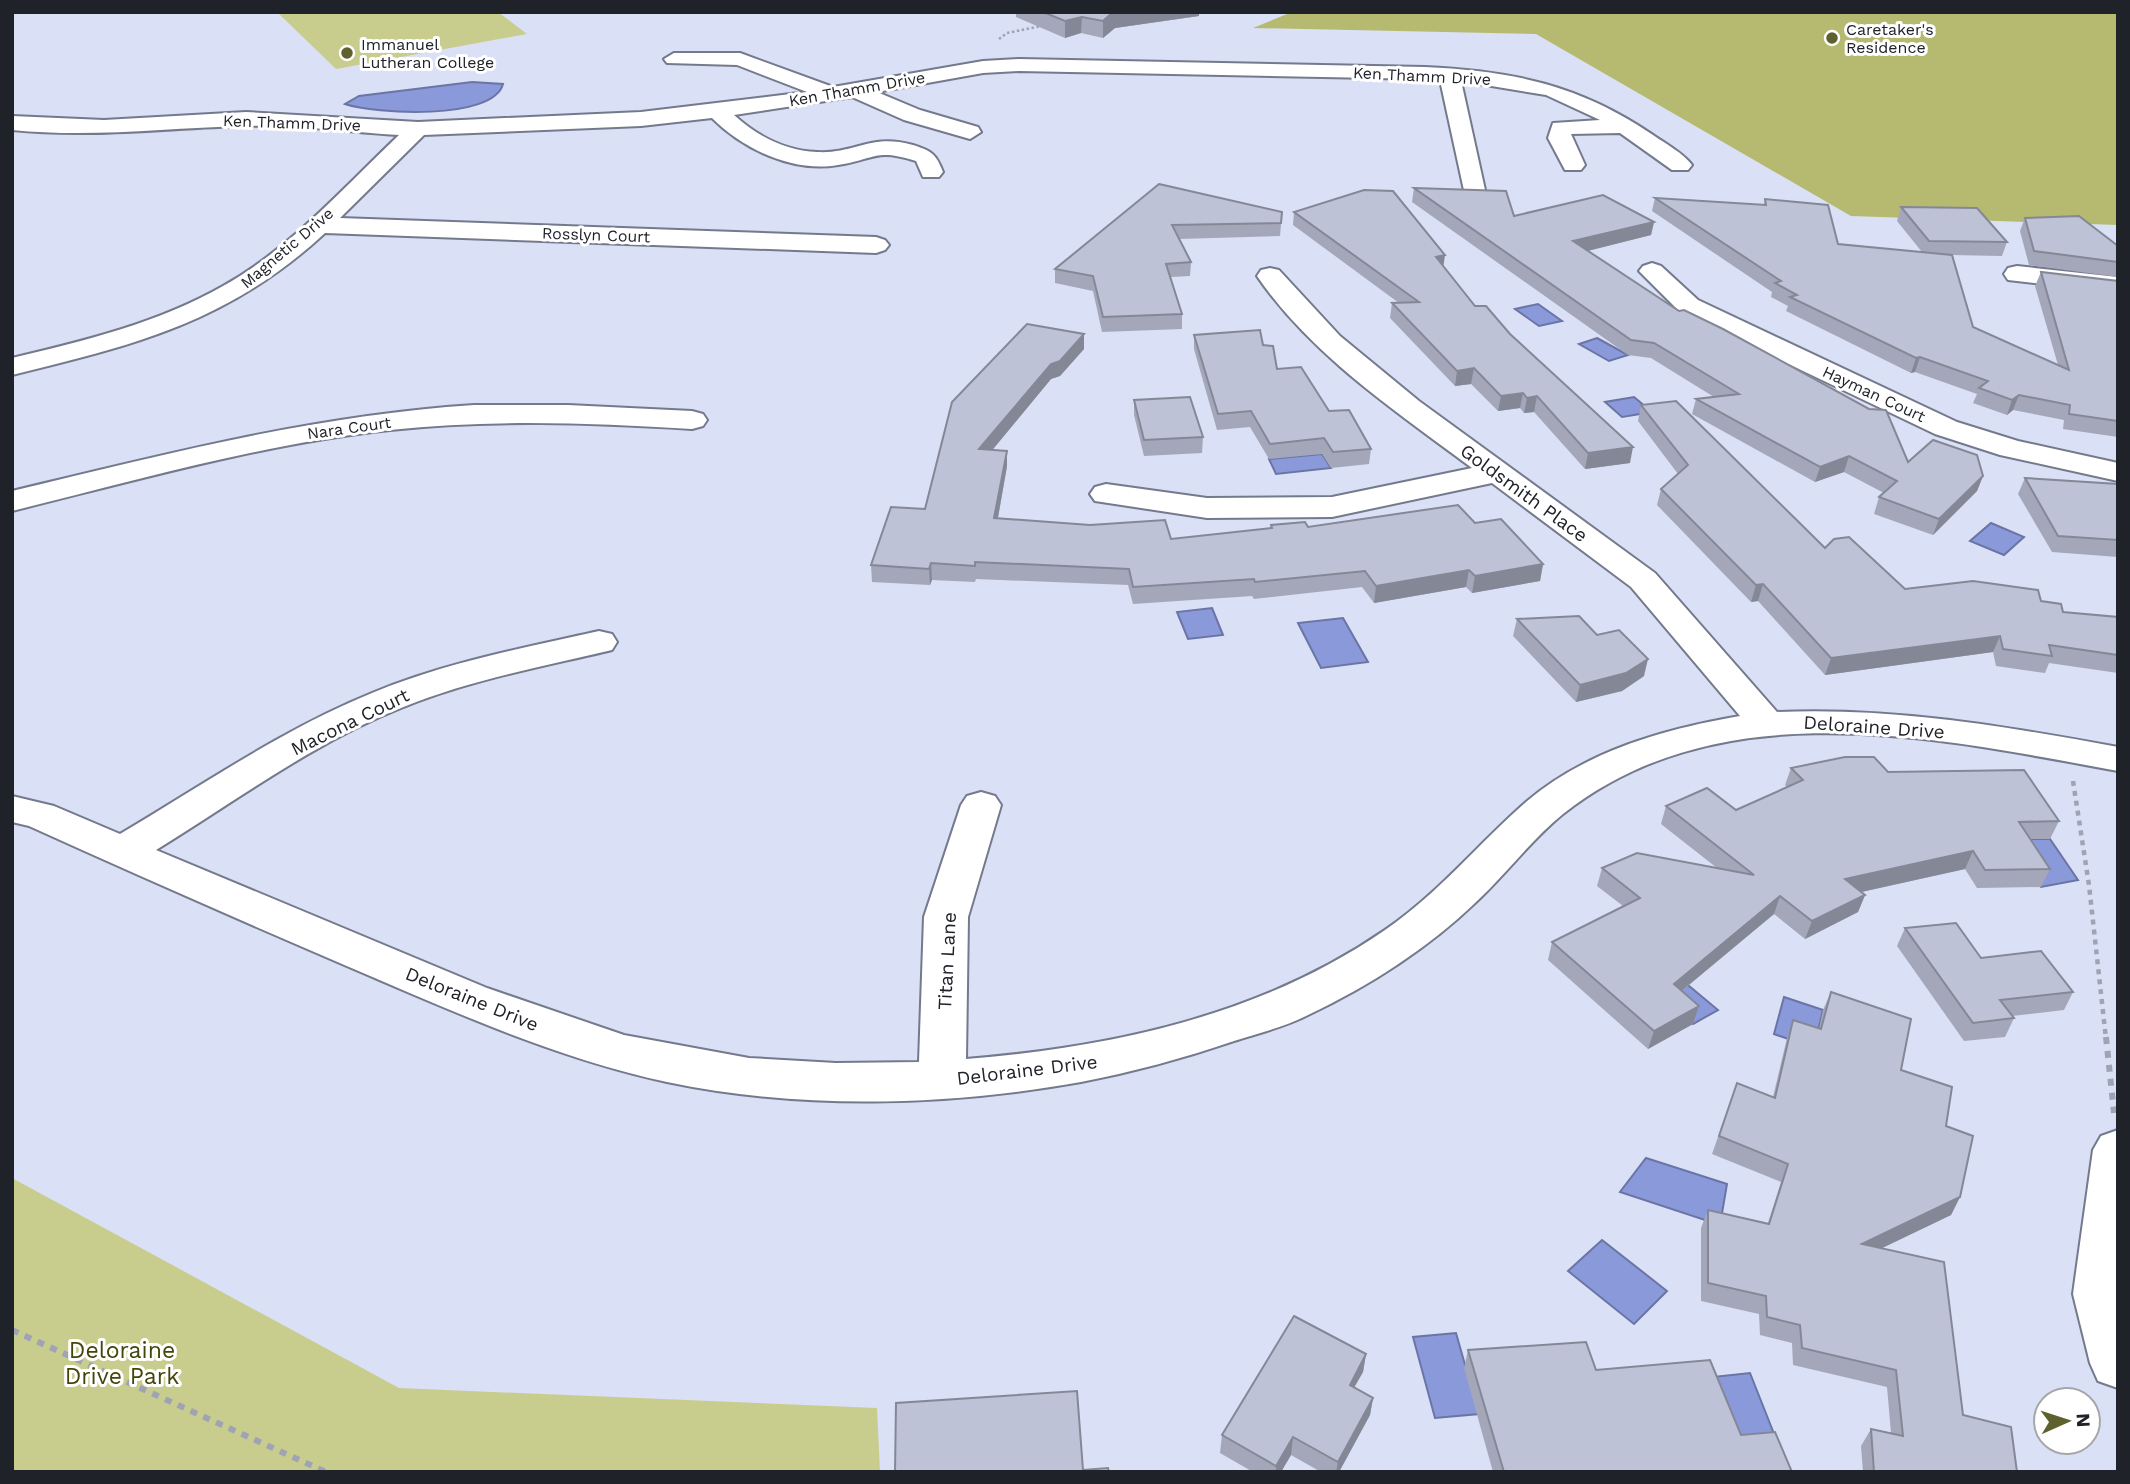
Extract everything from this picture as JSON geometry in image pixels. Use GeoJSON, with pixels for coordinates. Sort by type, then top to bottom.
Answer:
{"type":"FeatureCollection","features":[{"type":"Feature","properties":{"kind":"street"},"geometry":{"type":"LineString","coordinates":[[674,59],[740,58],[829,93]]}},
{"type":"Feature","properties":{"kind":"street","name":"Ken Thamm Drive"},"geometry":{"type":"LineString","coordinates":[[12,122],[39,127],[103,127],[246,119],[418,129],[641,119],[718,112],[1017,64],[1495,79],[1555,91],[1624,126],[1680,165]]}},
{"type":"Feature","properties":{"kind":"street"},"geometry":{"type":"LineString","coordinates":[[1450,76],[1474,190]]}},
{"type":"Feature","properties":{"kind":"street"},"geometry":{"type":"LineString","coordinates":[[852,89],[912,115],[970,132]]}},
{"type":"Feature","properties":{"kind":"street"},"geometry":{"type":"LineString","coordinates":[[718,112],[741,134],[792,155],[832,159],[872,147],[886,147],[926,157],[931,172]]}},
{"type":"Feature","properties":{"kind":"street"},"geometry":{"type":"LineString","coordinates":[[1573,165],[1559,138],[1561,128],[1624,126]]}},
{"type":"Feature","properties":{"kind":"street","name":"Magnetic Drive"},"geometry":{"type":"LineString","coordinates":[[12,367],[94,346],[170,321],[220,298],[259,275],[418,129]]}},
{"type":"Feature","properties":{"kind":"street","name":"Rosslyn Court"},"geometry":{"type":"LineString","coordinates":[[316,225],[876,245]]}},
{"type":"Feature","properties":{"kind":"street","name":"Hayman Court"},"geometry":{"type":"LineString","coordinates":[[1652,271],[1689,306],[1946,428],[2011,449],[2118,472]]}},
{"type":"Feature","properties":{"kind":"street"},"geometry":{"type":"LineString","coordinates":[[2017,274],[2118,285]]}},
{"type":"Feature","properties":{"kind":"street","name":"Goldsmith Place"},"geometry":{"type":"LineString","coordinates":[[1270,276],[1330,342],[1496,473],[1643,580],[1766,723]]}},
{"type":"Feature","properties":{"kind":"street","name":"Nara Court"},"geometry":{"type":"LineString","coordinates":[[12,501],[265,441],[430,417],[560,413],[692,420]]}},
{"type":"Feature","properties":{"kind":"street"},"geometry":{"type":"LineString","coordinates":[[1106,494],[1207,508],[1332,507],[1496,473]]}},
{"type":"Feature","properties":{"kind":"street","name":"Macona Court"},"geometry":{"type":"LineString","coordinates":[[122,852],[307,740],[384,701],[463,673],[599,642]]}},
{"type":"Feature","properties":{"kind":"street","name":"Deloraine Drive"},"geometry":{"type":"LineString","coordinates":[[12,809],[40,815],[509,1018],[664,1063],[800,1081],[942,1080],[1073,1067],[1144,1052],[1287,1006],[1382,954],[1454,899],[1553,801],[1623,759],[1693,735],[1766,723],[1829,720],[1919,726],[2118,759]]}},
{"type":"Feature","properties":{"kind":"street","name":"Titan Lane"},"geometry":{"type":"LineString","coordinates":[[942,1080],[946,917],[981,805]]}},
{"type":"Feature","properties":{"kind":"street"},"geometry":{"type":"LineString","coordinates":[[2116,1135],[2100,1294],[2118,1363]]}},
{"type":"Feature","properties":{"kind":"path"},"geometry":{"type":"LineString","coordinates":[[2068,750],[2089,885],[2116,1135]]}},
{"type":"Feature","properties":{"kind":"path"},"geometry":{"type":"LineString","coordinates":[[12,1330],[326,1472]]}},
{"type":"Feature","properties":{"kind":"green space"},"geometry":{"type":"Polygon","coordinates":[[[277,12],[498,12],[527,34],[336,69],[277,12]]]}},
{"type":"Feature","properties":{"kind":"green space"},"geometry":{"type":"Polygon","coordinates":[[[1292,12],[2118,12],[2118,225],[1851,216],[1536,34],[1253,28],[1292,12]]]}},
{"type":"Feature","properties":{"kind":"green space","name":"Deloraine Drive Park"},"geometry":{"type":"Polygon","coordinates":[[[12,1178],[399,1388],[877,1408],[880,1472],[12,1472],[12,1178]]]}},
{"type":"Feature","properties":{"kind":"water"},"geometry":{"type":"Polygon","coordinates":[[[472,82],[503,84],[495,96],[478,104],[456,109],[405,112],[345,104],[359,96],[472,82]]]}},
{"type":"Feature","properties":{"kind":"water"},"geometry":{"type":"Polygon","coordinates":[[[1538,304],[1562,321],[1539,326],[1515,309],[1538,304]]]}},
{"type":"Feature","properties":{"kind":"water"},"geometry":{"type":"Polygon","coordinates":[[[1597,338],[1628,355],[1609,361],[1579,344],[1597,338]]]}},
{"type":"Feature","properties":{"kind":"water"},"geometry":{"type":"Polygon","coordinates":[[[1634,397],[1652,412],[1622,417],[1605,402],[1634,397]]]}},
{"type":"Feature","properties":{"kind":"water"},"geometry":{"type":"Polygon","coordinates":[[[1322,454],[1331,468],[1276,474],[1269,459],[1322,454]]]}},
{"type":"Feature","properties":{"kind":"water"},"geometry":{"type":"Polygon","coordinates":[[[1991,523],[2024,537],[2004,555],[1970,541],[1991,523]]]}},
{"type":"Feature","properties":{"kind":"water"},"geometry":{"type":"Polygon","coordinates":[[[1212,608],[1223,635],[1188,639],[1177,612],[1212,608]]]}},
{"type":"Feature","properties":{"kind":"water"},"geometry":{"type":"Polygon","coordinates":[[[1343,618],[1368,662],[1321,668],[1298,623],[1343,618]]]}},
{"type":"Feature","properties":{"kind":"water"},"geometry":{"type":"Polygon","coordinates":[[[2011,839],[2050,839],[2078,880],[2041,887],[2011,839]]]}},
{"type":"Feature","properties":{"kind":"water"},"geometry":{"type":"Polygon","coordinates":[[[1670,970],[1718,1010],[1693,1024],[1645,983],[1670,970]]]}},
{"type":"Feature","properties":{"kind":"water"},"geometry":{"type":"Polygon","coordinates":[[[1784,997],[1823,1010],[1814,1048],[1774,1034],[1784,997]]]}},
{"type":"Feature","properties":{"kind":"water"},"geometry":{"type":"Polygon","coordinates":[[[1646,1158],[1727,1184],[1720,1225],[1620,1192],[1646,1158]]]}},
{"type":"Feature","properties":{"kind":"water"},"geometry":{"type":"Polygon","coordinates":[[[1602,1240],[1667,1291],[1634,1324],[1568,1271],[1602,1240]]]}},
{"type":"Feature","properties":{"kind":"water"},"geometry":{"type":"Polygon","coordinates":[[[1456,1333],[1479,1414],[1435,1418],[1413,1337],[1456,1333]]]}},
{"type":"Feature","properties":{"kind":"water"},"geometry":{"type":"Polygon","coordinates":[[[1750,1373],[1780,1449],[1733,1453],[1703,1378],[1750,1373]]]}},
{"type":"Feature","properties":{"kind":"building"},"geometry":{"type":"Polygon","coordinates":[[[1043,12],[1113,12],[1103,21],[1082,17],[1065,21],[1043,12]]]}},
{"type":"Feature","properties":{"kind":"building"},"geometry":{"type":"Polygon","coordinates":[[[1159,184],[1282,212],[1281,223],[1172,225],[1191,262],[1166,264],[1182,314],[1103,317],[1093,276],[1055,269],[1159,184]]]}},
{"type":"Feature","properties":{"kind":"building"},"geometry":{"type":"Polygon","coordinates":[[[1414,188],[1506,191],[1514,216],[1603,195],[1654,222],[1573,241],[1679,311],[1684,310],[1723,329],[1869,409],[1886,410],[1908,462],[1933,440],[1977,455],[1983,476],[1939,519],[1879,497],[1897,481],[1849,456],[1820,467],[1696,399],[1739,394],[1654,343],[1631,340],[1414,188]]]}},
{"type":"Feature","properties":{"kind":"building"},"geometry":{"type":"Polygon","coordinates":[[[1364,190],[1393,191],[1445,255],[1436,257],[1475,306],[1486,306],[1510,334],[1633,447],[1588,453],[1537,396],[1527,398],[1523,393],[1501,396],[1474,368],[1457,371],[1392,303],[1419,302],[1294,212],[1364,190]]]}},
{"type":"Feature","properties":{"kind":"building"},"geometry":{"type":"Polygon","coordinates":[[[1655,198],[1766,205],[1765,199],[1828,205],[1838,244],[1952,255],[1973,327],[2069,370],[2041,272],[2118,281],[2118,421],[2069,414],[2070,405],[2019,395],[2012,400],[1979,388],[1988,381],[1920,357],[1916,358],[1790,297],[1797,295],[1775,283],[1781,281],[1655,198]]]}},
{"type":"Feature","properties":{"kind":"building"},"geometry":{"type":"Polygon","coordinates":[[[1901,207],[1977,208],[2007,242],[1929,241],[1901,207]]]}},
{"type":"Feature","properties":{"kind":"building"},"geometry":{"type":"Polygon","coordinates":[[[2079,216],[2118,246],[2118,262],[2034,251],[2025,218],[2079,216]]]}},
{"type":"Feature","properties":{"kind":"building"},"geometry":{"type":"Polygon","coordinates":[[[1027,324],[1084,334],[1060,361],[1051,364],[979,449],[1007,451],[994,518],[1090,525],[1165,520],[1171,539],[1305,522],[1308,527],[1458,505],[1475,523],[1501,519],[1543,564],[1475,576],[1469,570],[1376,586],[1365,571],[1255,582],[1254,579],[1133,587],[1129,569],[975,562],[975,566],[931,563],[929,569],[871,565],[891,507],[925,509],[952,402],[1027,324]]]}},
{"type":"Feature","properties":{"kind":"building"},"geometry":{"type":"Polygon","coordinates":[[[1260,330],[1263,345],[1273,346],[1277,369],[1301,367],[1329,411],[1349,410],[1371,449],[1333,452],[1324,438],[1270,444],[1251,411],[1218,414],[1194,335],[1260,330]]]}},
{"type":"Feature","properties":{"kind":"building"},"geometry":{"type":"Polygon","coordinates":[[[1190,397],[1203,437],[1144,440],[1134,400],[1190,397]]]}},
{"type":"Feature","properties":{"kind":"building"},"geometry":{"type":"Polygon","coordinates":[[[1676,401],[1825,548],[1834,539],[1849,537],[1905,589],[1973,581],[2038,590],[2041,601],[2061,604],[2063,612],[2118,617],[2118,655],[2049,645],[2052,656],[2003,649],[2000,636],[1831,658],[1763,584],[1756,585],[1661,489],[1688,465],[1641,405],[1676,401]]]}},
{"type":"Feature","properties":{"kind":"building"},"geometry":{"type":"Polygon","coordinates":[[[2025,478],[2118,484],[2118,540],[2058,536],[2025,478]]]}},
{"type":"Feature","properties":{"kind":"building"},"geometry":{"type":"Polygon","coordinates":[[[1579,616],[1597,635],[1619,630],[1648,659],[1626,673],[1580,685],[1517,619],[1579,616]]]}},
{"type":"Feature","properties":{"kind":"building"},"geometry":{"type":"Polygon","coordinates":[[[1845,757],[1874,757],[1888,772],[2024,770],[2059,821],[2019,822],[2050,869],[1985,870],[1973,851],[1845,879],[1865,895],[1812,921],[1780,896],[1674,984],[1699,1006],[1654,1031],[1552,942],[1640,898],[1602,868],[1637,853],[1754,875],[1666,806],[1707,788],[1736,810],[1803,780],[1791,768],[1845,757]]]}},
{"type":"Feature","properties":{"kind":"building"},"geometry":{"type":"Polygon","coordinates":[[[1956,923],[1981,958],[2041,951],[2073,992],[2000,1000],[2014,1018],[1973,1023],[1905,928],[1956,923]]]}},
{"type":"Feature","properties":{"kind":"building"},"geometry":{"type":"Polygon","coordinates":[[[1831,992],[1911,1019],[1901,1070],[1952,1087],[1946,1126],[1973,1136],[1960,1197],[1862,1244],[1944,1262],[1963,1415],[2011,1427],[2017,1472],[1874,1472],[1871,1429],[1903,1436],[1896,1370],[1802,1348],[1800,1325],[1767,1317],[1766,1296],[1708,1283],[1708,1210],[1769,1224],[1788,1164],[1719,1136],[1737,1083],[1775,1098],[1793,1020],[1821,1029],[1831,992]]]}},
{"type":"Feature","properties":{"kind":"building"},"geometry":{"type":"Polygon","coordinates":[[[1294,1316],[1366,1354],[1350,1385],[1373,1398],[1338,1462],[1293,1437],[1276,1466],[1222,1435],[1294,1316]]]}},
{"type":"Feature","properties":{"kind":"building"},"geometry":{"type":"Polygon","coordinates":[[[1586,1342],[1596,1370],[1710,1360],[1741,1435],[1775,1432],[1792,1472],[1504,1472],[1468,1350],[1586,1342]]]}},
{"type":"Feature","properties":{"kind":"building"},"geometry":{"type":"Polygon","coordinates":[[[1077,1391],[1083,1470],[1108,1468],[1109,1472],[895,1472],[896,1403],[1077,1391]]]}},
{"type":"Feature","properties":{"kind":"place","name":"Caretaker's Residence"},"geometry":{"type":"Point","coordinates":[1832,38]}},
{"type":"Feature","properties":{"kind":"place","name":"Immanuel Lutheran College"},"geometry":{"type":"Point","coordinates":[347,53]}}]}
